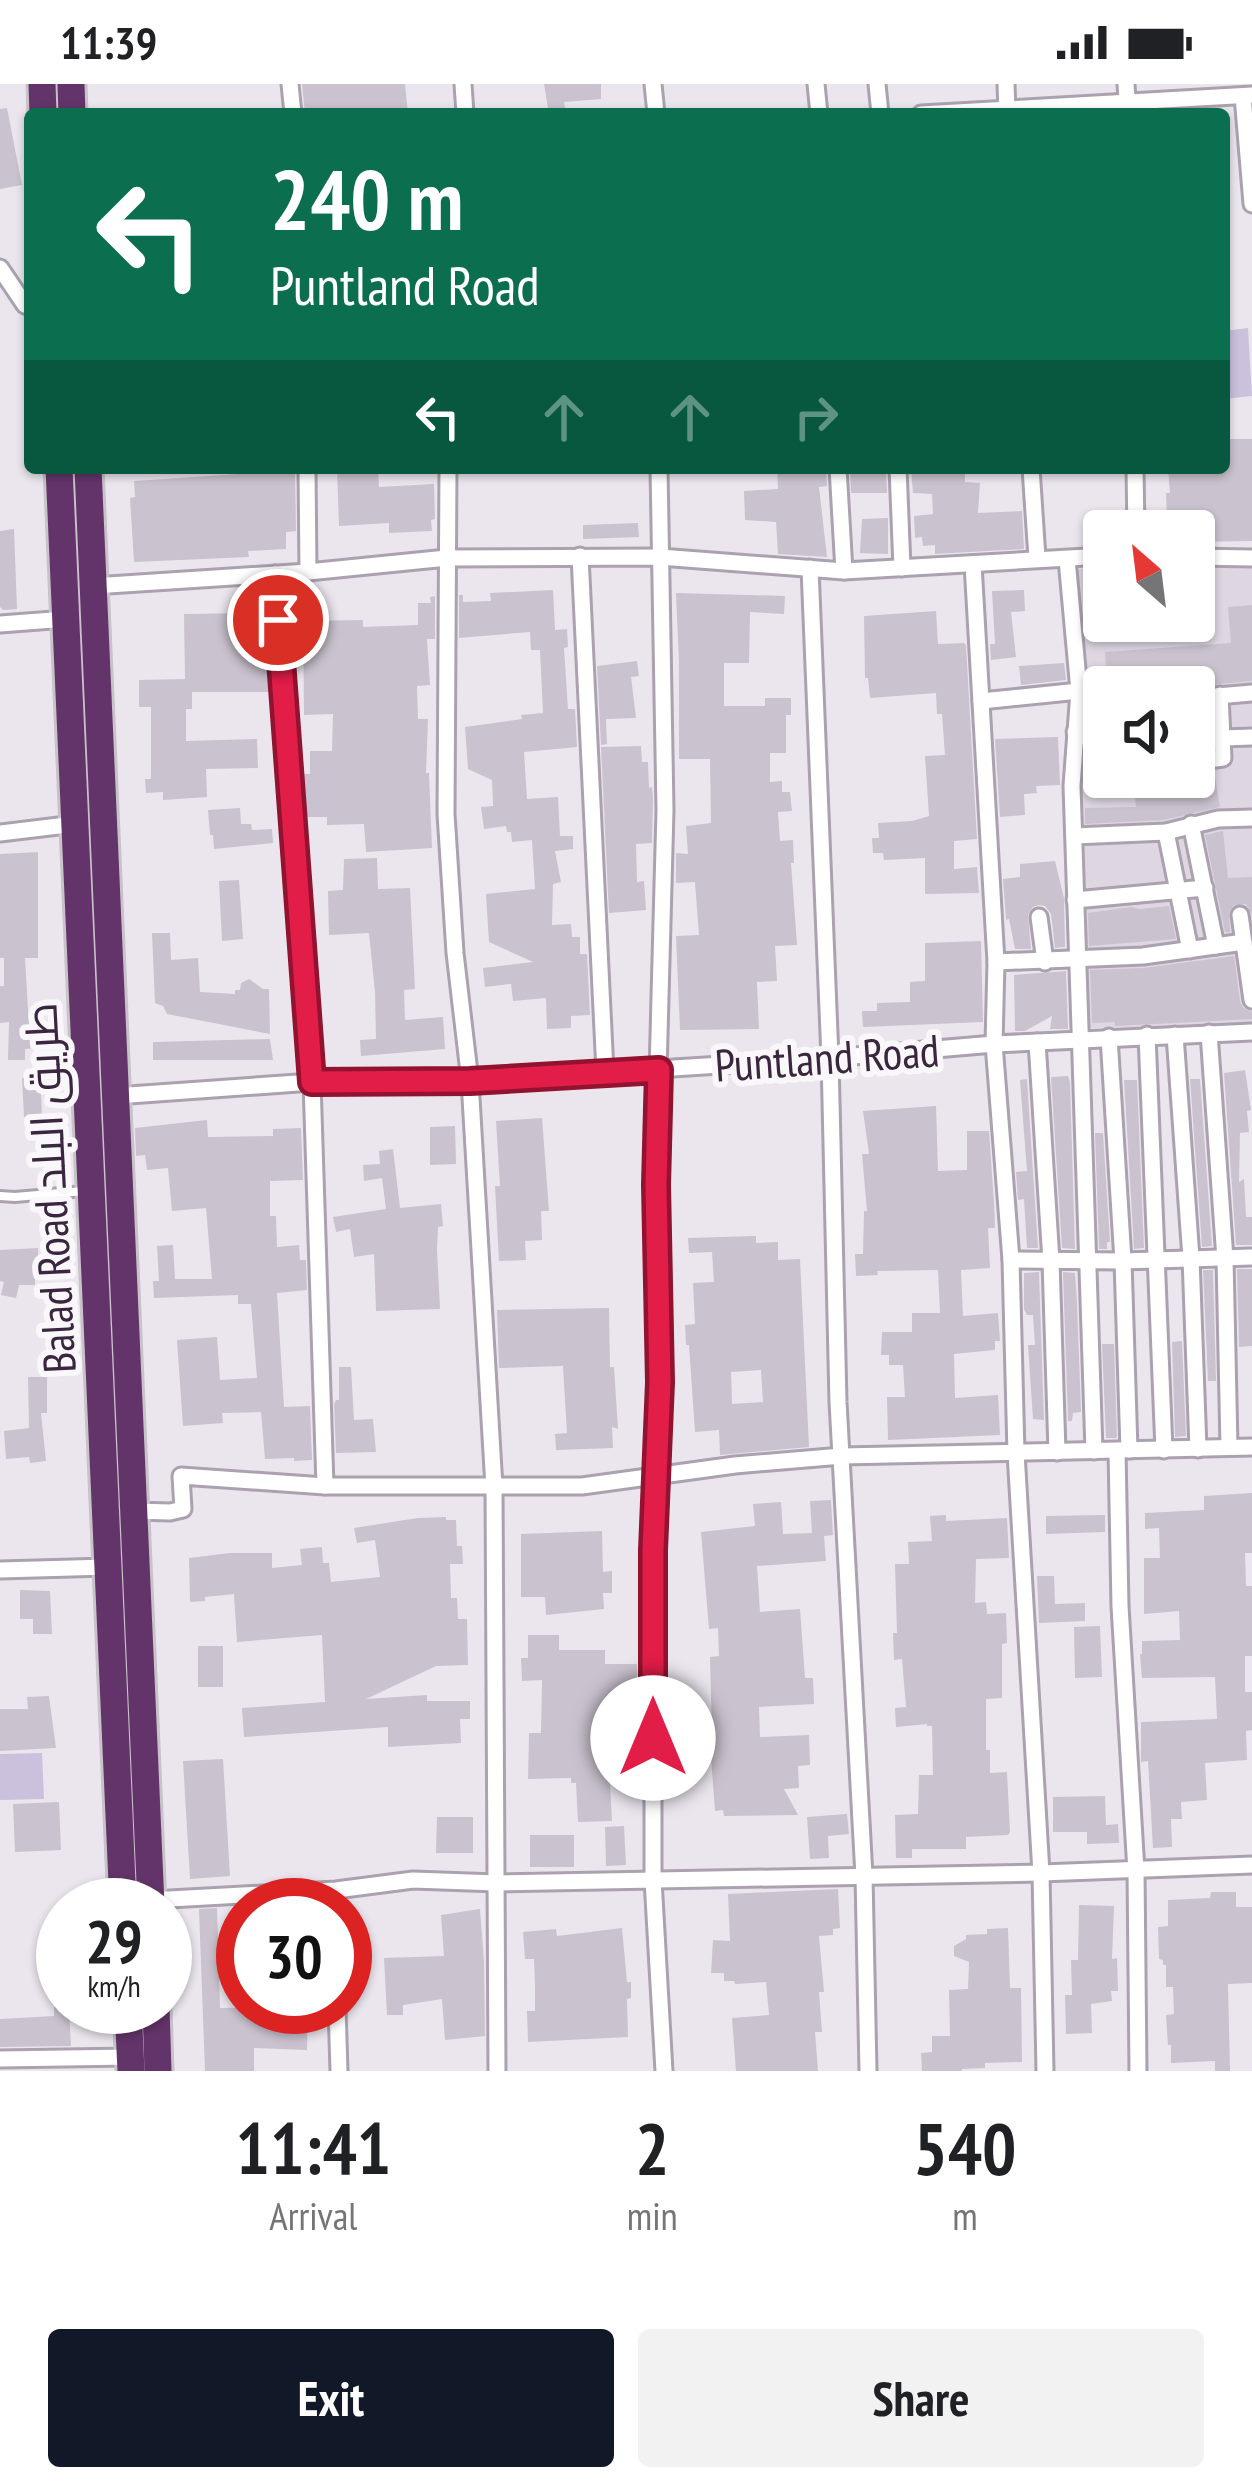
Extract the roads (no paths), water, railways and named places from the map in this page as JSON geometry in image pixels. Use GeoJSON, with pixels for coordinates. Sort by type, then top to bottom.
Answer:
{"type":"FeatureCollection","features":[{"type":"Feature","properties":{"kind":"highway","name":"Balad Road طريق البلد"},"geometry":{"type":"LineString","coordinates":[[59,474],[108,1568],[139,1878]]}},
{"type":"Feature","properties":{"kind":"highway","name":"Balad Road طريق البلد"},"geometry":{"type":"LineString","coordinates":[[88,474],[134,1510],[141,1878]]}},
{"type":"Feature","properties":{"kind":"highway"},"geometry":{"type":"LineString","coordinates":[[129,2034],[130,2064]]}},
{"type":"Feature","properties":{"kind":"highway"},"geometry":{"type":"LineString","coordinates":[[157,2034],[158,2071]]}},
{"type":"Feature","properties":{"kind":"street"},"geometry":{"type":"LineString","coordinates":[[1040,108],[1248,95],[1252,204]]}},
{"type":"Feature","properties":{"kind":"street"},"geometry":{"type":"LineString","coordinates":[[0,268],[24,302]]}},
{"type":"Feature","properties":{"kind":"street"},"geometry":{"type":"LineString","coordinates":[[307,474],[308,572]]}},
{"type":"Feature","properties":{"kind":"street"},"geometry":{"type":"LineString","coordinates":[[448,474],[446,814],[470,1081],[494,1486],[496,2071]]}},
{"type":"Feature","properties":{"kind":"street"},"geometry":{"type":"LineString","coordinates":[[659,474],[665,810],[656,1185],[660,1382],[653,1550],[653,1880],[664,2071]]}},
{"type":"Feature","properties":{"kind":"street"},"geometry":{"type":"LineString","coordinates":[[838,474],[844,571]]}},
{"type":"Feature","properties":{"kind":"street"},"geometry":{"type":"LineString","coordinates":[[898,474],[902,568]]}},
{"type":"Feature","properties":{"kind":"street"},"geometry":{"type":"LineString","coordinates":[[1031,474],[1037,558]]}},
{"type":"Feature","properties":{"kind":"street"},"geometry":{"type":"LineString","coordinates":[[1135,474],[1136,510]]}},
{"type":"Feature","properties":{"kind":"street"},"geometry":{"type":"LineString","coordinates":[[580,556],[605,1072]]}},
{"type":"Feature","properties":{"kind":"street"},"geometry":{"type":"LineString","coordinates":[[93,586],[308,572],[447,557],[660,556],[844,571],[1083,558]]}},
{"type":"Feature","properties":{"kind":"street"},"geometry":{"type":"LineString","coordinates":[[1215,557],[1252,558]]}},
{"type":"Feature","properties":{"kind":"street"},"geometry":{"type":"LineString","coordinates":[[1067,559],[1079,691],[1072,786],[1094,1451]]}},
{"type":"Feature","properties":{"kind":"street"},"geometry":{"type":"LineString","coordinates":[[974,564],[996,962],[994,1044],[1011,1260],[1016,1453],[1041,1873],[1045,2071]]}},
{"type":"Feature","properties":{"kind":"street"},"geometry":{"type":"LineString","coordinates":[[810,568],[838,1402],[864,1876],[868,2071]]}},
{"type":"Feature","properties":{"kind":"street"},"geometry":{"type":"LineString","coordinates":[[275,574],[312,1082],[325,1486]]}},
{"type":"Feature","properties":{"kind":"street"},"geometry":{"type":"LineString","coordinates":[[0,624],[66,619]]}},
{"type":"Feature","properties":{"kind":"street"},"geometry":{"type":"LineString","coordinates":[[982,701],[1083,691]]}},
{"type":"Feature","properties":{"kind":"street"},"geometry":{"type":"LineString","coordinates":[[1215,696],[1252,693]]}},
{"type":"Feature","properties":{"kind":"street"},"geometry":{"type":"LineString","coordinates":[[1215,759],[1223,758],[1220,695]]}},
{"type":"Feature","properties":{"kind":"street"},"geometry":{"type":"LineString","coordinates":[[1075,732],[1083,736]]}},
{"type":"Feature","properties":{"kind":"street"},"geometry":{"type":"LineString","coordinates":[[1222,738],[1252,737]]}},
{"type":"Feature","properties":{"kind":"street"},"geometry":{"type":"LineString","coordinates":[[1074,836],[1166,832],[1218,819],[1252,818]]}},
{"type":"Feature","properties":{"kind":"street"},"geometry":{"type":"LineString","coordinates":[[0,833],[75,824]]}},
{"type":"Feature","properties":{"kind":"street"},"geometry":{"type":"LineString","coordinates":[[1191,824],[1216,946]]}},
{"type":"Feature","properties":{"kind":"street"},"geometry":{"type":"LineString","coordinates":[[1166,832],[1190,950]]}},
{"type":"Feature","properties":{"kind":"street"},"geometry":{"type":"LineString","coordinates":[[1075,900],[1204,888]]}},
{"type":"Feature","properties":{"kind":"street"},"geometry":{"type":"LineString","coordinates":[[1240,914],[1252,1000]]}},
{"type":"Feature","properties":{"kind":"street"},"geometry":{"type":"LineString","coordinates":[[1039,917],[1045,962]]}},
{"type":"Feature","properties":{"kind":"street"},"geometry":{"type":"LineString","coordinates":[[996,962],[1078,960],[1244,942]]}},
{"type":"Feature","properties":{"kind":"street","name":"Puntland Road"},"geometry":{"type":"LineString","coordinates":[[115,1096],[312,1082],[470,1081],[994,1044],[1252,1032]]}},
{"type":"Feature","properties":{"kind":"street"},"geometry":{"type":"LineString","coordinates":[[1209,1033],[1225,1259],[1229,1447]]}},
{"type":"Feature","properties":{"kind":"street"},"geometry":{"type":"LineString","coordinates":[[1147,1035],[1164,1450]]}},
{"type":"Feature","properties":{"kind":"street"},"geometry":{"type":"LineString","coordinates":[[1175,1035],[1191,1258],[1198,1449]]}},
{"type":"Feature","properties":{"kind":"street"},"geometry":{"type":"LineString","coordinates":[[1109,1037],[1123,1261],[1120,1606],[1136,1870],[1138,2071]]}},
{"type":"Feature","properties":{"kind":"street"},"geometry":{"type":"LineString","coordinates":[[1037,1042],[1057,1452]]}},
{"type":"Feature","properties":{"kind":"street"},"geometry":{"type":"LineString","coordinates":[[1011,1260],[1252,1257]]}},
{"type":"Feature","properties":{"kind":"street"},"geometry":{"type":"LineString","coordinates":[[134,1510],[182,1510],[182,1476],[325,1486],[582,1486],[842,1456],[1252,1447]]}},
{"type":"Feature","properties":{"kind":"street"},"geometry":{"type":"LineString","coordinates":[[0,1570],[108,1568]]}},
{"type":"Feature","properties":{"kind":"street"},"geometry":{"type":"LineString","coordinates":[[372,1889],[413,1880],[497,1883],[1252,1865]]}},
{"type":"Feature","properties":{"kind":"street"},"geometry":{"type":"LineString","coordinates":[[338,2034],[339,2071]]}},
{"type":"Feature","properties":{"kind":"street"},"geometry":{"type":"LineString","coordinates":[[0,2059],[130,2064]]}},
{"type":"Feature","properties":{"kind":"lane"},"geometry":{"type":"LineString","coordinates":[[0,1196],[91,1190]]}}]}
